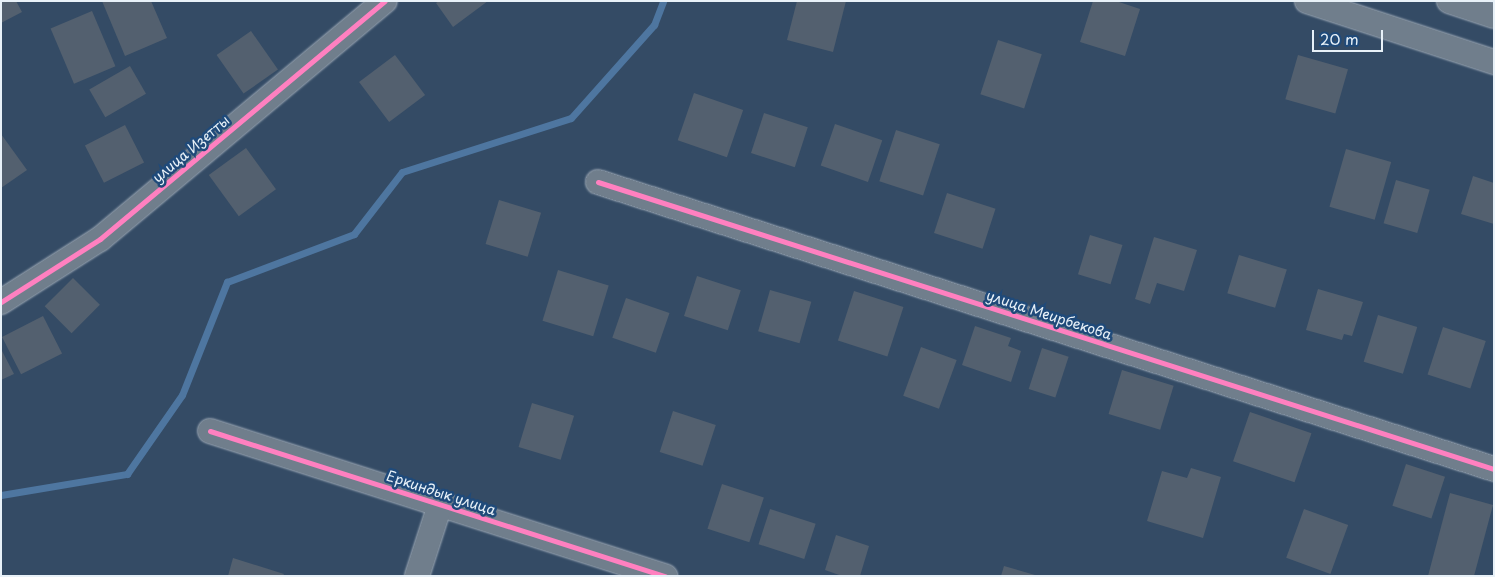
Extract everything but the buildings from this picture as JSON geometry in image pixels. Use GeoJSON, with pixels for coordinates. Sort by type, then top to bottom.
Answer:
{"type":"FeatureCollection","features":[{"type":"Feature","properties":{"kind":"street","name":"улица Изетты"},"geometry":{"type":"LineString","coordinates":[[1,302],[100,239],[385,1]]}},
{"type":"Feature","properties":{"kind":"street"},"geometry":{"type":"LineString","coordinates":[[1307,1],[1494,62]]}},
{"type":"Feature","properties":{"kind":"street"},"geometry":{"type":"LineString","coordinates":[[1448,1],[1494,16]]}},
{"type":"Feature","properties":{"kind":"street","name":"улица Меирбекова"},"geometry":{"type":"LineString","coordinates":[[598,182],[1494,469]]}},
{"type":"Feature","properties":{"kind":"street","name":"Еркиндык улица"},"geometry":{"type":"LineString","coordinates":[[210,431],[665,576]]}},
{"type":"Feature","properties":{"kind":"street"},"geometry":{"type":"LineString","coordinates":[[417,576],[440,505]]}},
{"type":"Feature","properties":{"kind":"waterway"},"geometry":{"type":"LineString","coordinates":[[1,495],[127,474],[182,395],[227,282],[354,234],[402,172],[571,118],[654,25],[663,1]]}},
{"type":"Feature","properties":{"kind":"cycle path"},"geometry":{"type":"LineString","coordinates":[[1,302],[100,239],[385,1]]}},
{"type":"Feature","properties":{"kind":"cycle path"},"geometry":{"type":"LineString","coordinates":[[598,182],[1494,469]]}},
{"type":"Feature","properties":{"kind":"cycle path"},"geometry":{"type":"LineString","coordinates":[[210,431],[665,576]]}}]}
